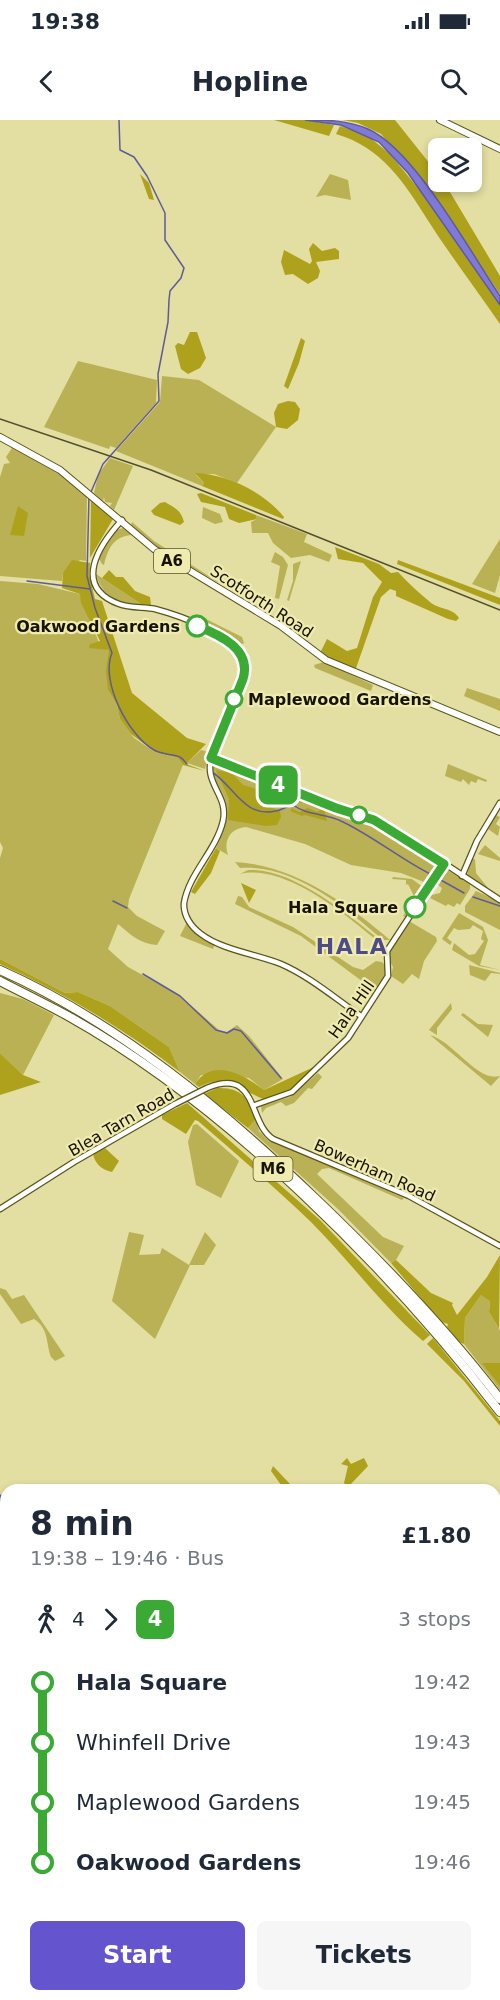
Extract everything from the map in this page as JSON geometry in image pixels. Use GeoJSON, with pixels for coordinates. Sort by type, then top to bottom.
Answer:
{"type":"FeatureCollection","features":[{"type":"Feature","properties":{"kind":"highway","name":"M6"},"geometry":{"type":"LineString","coordinates":[[0,970],[86,1015],[149,1057],[232,1123],[299,1182],[366,1247],[446,1332],[500,1399]]}},
{"type":"Feature","properties":{"kind":"highway","name":"M6"},"geometry":{"type":"LineString","coordinates":[[0,981],[70,1017],[143,1065],[195,1102],[244,1144],[317,1209],[370,1263],[439,1338],[500,1412]]}},
{"type":"Feature","properties":{"kind":"main road"},"geometry":{"type":"LineString","coordinates":[[440,120],[500,149]]}},
{"type":"Feature","properties":{"kind":"main road","name":"Scotforth Road"},"geometry":{"type":"LineString","coordinates":[[0,437],[46,462],[84,489],[154,549],[239,599],[337,667],[432,702],[500,732]]}},
{"type":"Feature","properties":{"kind":"street"},"geometry":{"type":"LineString","coordinates":[[122,520],[102,544],[94,560],[95,582],[101,592],[116,603],[157,610],[218,634],[239,650],[242,659],[243,679],[211,758],[210,778],[219,794],[224,815],[212,847],[186,895],[184,907],[189,921],[197,931],[210,939],[288,967],[362,1016]]}},
{"type":"Feature","properties":{"kind":"street"},"geometry":{"type":"LineString","coordinates":[[211,758],[336,808],[388,826],[500,900]]}},
{"type":"Feature","properties":{"kind":"street"},"geometry":{"type":"LineString","coordinates":[[462,876],[477,841],[500,803]]}},
{"type":"Feature","properties":{"kind":"street","name":"Hala Hill"},"geometry":{"type":"LineString","coordinates":[[255,1105],[283,1097],[296,1089],[341,1046],[388,976],[387,951],[444,864]]}},
{"type":"Feature","properties":{"kind":"street","name":"Blea Tarn Road"},"geometry":{"type":"LineString","coordinates":[[0,1209],[74,1162],[207,1088],[217,1084],[237,1087],[247,1092],[255,1105]]}},
{"type":"Feature","properties":{"kind":"street","name":"Bowerham Road"},"geometry":{"type":"LineString","coordinates":[[255,1105],[262,1127],[273,1139],[408,1196],[500,1246]]}},
{"type":"Feature","properties":{"kind":"shaded area"},"geometry":{"type":"Polygon","coordinates":[[[274,120],[305,120],[334,125],[329,136],[274,120]]]}},
{"type":"Feature","properties":{"kind":"shaded area"},"geometry":{"type":"Polygon","coordinates":[[[305,120],[345,122],[368,129],[386,140],[404,157],[458,230],[500,296],[500,305],[408,173],[379,142],[341,125],[305,120]]]}},
{"type":"Feature","properties":{"kind":"shaded area"},"geometry":{"type":"Polygon","coordinates":[[[343,120],[395,120],[428,161],[428,191],[381,134],[358,123],[343,120]]]}},
{"type":"Feature","properties":{"kind":"shaded area"},"geometry":{"type":"Polygon","coordinates":[[[340,126],[368,136],[390,154],[422,193],[500,305],[500,324],[400,179],[379,157],[352,140],[336,134],[340,126]]]}},
{"type":"Feature","properties":{"kind":"shaded area"},"geometry":{"type":"Polygon","coordinates":[[[140,174],[149,183],[154,200],[149,199],[140,174]]]}},
{"type":"Feature","properties":{"kind":"shaded area"},"geometry":{"type":"Polygon","coordinates":[[[330,174],[348,180],[351,200],[325,195],[316,197],[330,174]]]}},
{"type":"Feature","properties":{"kind":"shaded area"},"geometry":{"type":"Polygon","coordinates":[[[429,192],[450,192],[500,276],[500,294],[443,209],[429,192]]]}},
{"type":"Feature","properties":{"kind":"shaded area"},"geometry":{"type":"Polygon","coordinates":[[[313,243],[322,251],[335,248],[339,251],[339,259],[316,262],[320,271],[318,278],[308,284],[293,274],[285,275],[281,262],[284,250],[310,264],[312,261],[309,249],[313,243]]]}},
{"type":"Feature","properties":{"kind":"shaded area"},"geometry":{"type":"Polygon","coordinates":[[[190,332],[197,332],[206,358],[200,368],[188,374],[181,369],[175,346],[178,343],[184,345],[190,332]]]}},
{"type":"Feature","properties":{"kind":"shaded area"},"geometry":{"type":"Polygon","coordinates":[[[301,338],[305,341],[288,389],[284,386],[301,338]]]}},
{"type":"Feature","properties":{"kind":"shaded area"},"geometry":{"type":"Polygon","coordinates":[[[78,361],[157,380],[156,403],[116,448],[110,446],[109,449],[44,427],[78,361]]]}},
{"type":"Feature","properties":{"kind":"shaded area"},"geometry":{"type":"Polygon","coordinates":[[[162,376],[199,380],[276,427],[237,483],[214,474],[196,475],[204,483],[202,486],[116,451],[160,402],[162,376]]]}},
{"type":"Feature","properties":{"kind":"shaded area"},"geometry":{"type":"Polygon","coordinates":[[[288,401],[295,402],[300,409],[298,420],[287,429],[276,427],[274,413],[278,404],[288,401]]]}},
{"type":"Feature","properties":{"kind":"shaded area"},"geometry":{"type":"Polygon","coordinates":[[[12,448],[59,474],[87,496],[86,561],[80,560],[63,573],[62,581],[0,576],[0,477],[4,464],[10,463],[6,457],[12,448]]]}},
{"type":"Feature","properties":{"kind":"shaded area"},"geometry":{"type":"Polygon","coordinates":[[[110,458],[133,466],[114,510],[110,506],[112,503],[105,502],[104,497],[103,501],[94,493],[98,475],[110,458]]]}},
{"type":"Feature","properties":{"kind":"shaded area"},"geometry":{"type":"Polygon","coordinates":[[[195,473],[220,477],[244,486],[276,508],[284,517],[283,519],[202,486],[204,483],[195,473]]]}},
{"type":"Feature","properties":{"kind":"shaded area"},"geometry":{"type":"Polygon","coordinates":[[[201,493],[256,515],[257,519],[239,523],[229,519],[225,507],[201,502],[197,494],[201,493]]]}},
{"type":"Feature","properties":{"kind":"shaded area"},"geometry":{"type":"Polygon","coordinates":[[[91,499],[113,519],[90,558],[91,499]]]}},
{"type":"Feature","properties":{"kind":"shaded area"},"geometry":{"type":"Polygon","coordinates":[[[165,502],[179,512],[184,522],[180,525],[154,515],[151,511],[160,503],[165,502]]]}},
{"type":"Feature","properties":{"kind":"shaded area"},"geometry":{"type":"Polygon","coordinates":[[[18,506],[28,513],[24,536],[10,535],[18,506]]]}},
{"type":"Feature","properties":{"kind":"shaded area"},"geometry":{"type":"Polygon","coordinates":[[[203,507],[220,514],[223,522],[215,524],[202,518],[203,507]]]}},
{"type":"Feature","properties":{"kind":"shaded area"},"geometry":{"type":"Polygon","coordinates":[[[256,515],[307,534],[304,542],[332,555],[329,562],[310,555],[291,558],[273,543],[268,533],[252,533],[251,522],[257,519],[256,515]]]}},
{"type":"Feature","properties":{"kind":"shaded area"},"geometry":{"type":"Polygon","coordinates":[[[132,522],[154,541],[226,587],[160,549],[131,525],[132,522]]]}},
{"type":"Feature","properties":{"kind":"shaded area"},"geometry":{"type":"Polygon","coordinates":[[[124,528],[132,535],[116,540],[110,548],[104,565],[102,564],[98,557],[104,543],[114,532],[124,528]]]}},
{"type":"Feature","properties":{"kind":"shaded area"},"geometry":{"type":"Polygon","coordinates":[[[500,539],[500,575],[495,593],[472,584],[500,539]]]}},
{"type":"Feature","properties":{"kind":"shaded area"},"geometry":{"type":"Polygon","coordinates":[[[335,547],[379,564],[391,573],[398,572],[430,602],[453,612],[459,618],[456,621],[448,619],[396,596],[396,591],[390,589],[381,597],[355,671],[320,653],[327,639],[347,651],[357,648],[373,597],[382,582],[363,563],[338,559],[335,547]]]}},
{"type":"Feature","properties":{"kind":"shaded area"},"geometry":{"type":"Polygon","coordinates":[[[275,552],[283,557],[288,565],[279,599],[275,598],[280,566],[271,562],[275,552]]]}},
{"type":"Feature","properties":{"kind":"shaded area"},"geometry":{"type":"Polygon","coordinates":[[[72,560],[90,563],[89,575],[95,599],[102,601],[132,693],[187,738],[206,744],[186,764],[205,771],[183,765],[178,758],[155,752],[131,734],[120,719],[117,705],[108,690],[106,671],[109,650],[89,648],[90,644],[100,641],[81,603],[80,594],[62,588],[63,573],[72,560]]]}},
{"type":"Feature","properties":{"kind":"shaded area"},"geometry":{"type":"Polygon","coordinates":[[[398,560],[500,598],[500,605],[397,564],[398,560]]]}},
{"type":"Feature","properties":{"kind":"shaded area"},"geometry":{"type":"Polygon","coordinates":[[[301,561],[289,601],[287,600],[293,581],[293,564],[301,561]]]}},
{"type":"Feature","properties":{"kind":"shaded area"},"geometry":{"type":"Polygon","coordinates":[[[109,570],[116,577],[123,577],[135,591],[150,597],[151,605],[141,604],[102,578],[109,570]]]}},
{"type":"Feature","properties":{"kind":"shaded area"},"geometry":{"type":"Polygon","coordinates":[[[96,574],[141,604],[126,603],[112,598],[102,588],[96,574]]]}},
{"type":"Feature","properties":{"kind":"shaded area"},"geometry":{"type":"Polygon","coordinates":[[[0,581],[38,584],[80,594],[101,648],[109,650],[108,690],[117,705],[120,719],[134,738],[155,752],[178,758],[183,765],[129,899],[128,907],[137,916],[165,931],[157,945],[136,938],[118,924],[108,949],[128,967],[179,995],[219,1030],[227,1032],[237,1025],[249,1036],[283,1079],[264,1090],[249,1078],[201,1075],[195,1084],[180,1072],[169,1047],[110,1006],[78,992],[65,993],[0,959],[0,858],[3,848],[0,842],[0,581]]]}},
{"type":"Feature","properties":{"kind":"shaded area"},"geometry":{"type":"Polygon","coordinates":[[[196,614],[242,637],[244,643],[239,646],[193,621],[196,614]]]}},
{"type":"Feature","properties":{"kind":"shaded area"},"geometry":{"type":"Polygon","coordinates":[[[324,662],[373,685],[371,691],[315,668],[314,665],[324,662]]]}},
{"type":"Feature","properties":{"kind":"shaded area"},"geometry":{"type":"Polygon","coordinates":[[[467,688],[500,699],[500,711],[464,696],[467,688]]]}},
{"type":"Feature","properties":{"kind":"shaded area"},"geometry":{"type":"Polygon","coordinates":[[[201,750],[209,752],[205,769],[187,763],[201,750]]]}},
{"type":"Feature","properties":{"kind":"shaded area"},"geometry":{"type":"Polygon","coordinates":[[[216,763],[306,800],[376,823],[438,864],[429,881],[424,882],[401,873],[351,865],[305,844],[246,827],[236,830],[229,836],[226,845],[228,855],[216,848],[224,827],[227,807],[213,773],[213,765],[216,763]]]}},
{"type":"Feature","properties":{"kind":"shaded area"},"geometry":{"type":"Polygon","coordinates":[[[448,764],[487,780],[486,782],[478,779],[476,783],[471,781],[469,785],[463,779],[461,782],[445,776],[448,764]]]}},
{"type":"Feature","properties":{"kind":"shaded area"},"geometry":{"type":"Polygon","coordinates":[[[216,770],[232,773],[243,785],[262,791],[270,807],[280,811],[281,817],[277,825],[266,826],[228,820],[229,799],[216,770]]]}},
{"type":"Feature","properties":{"kind":"shaded area"},"geometry":{"type":"Polygon","coordinates":[[[259,780],[304,799],[302,803],[271,793],[271,787],[259,784],[259,780]]]}},
{"type":"Feature","properties":{"kind":"shaded area"},"geometry":{"type":"Polygon","coordinates":[[[292,808],[299,812],[308,808],[317,812],[324,808],[327,821],[302,816],[290,811],[292,808]]]}},
{"type":"Feature","properties":{"kind":"shaded area"},"geometry":{"type":"Polygon","coordinates":[[[496,815],[500,817],[496,824],[500,827],[498,836],[488,829],[496,815]]]}},
{"type":"Feature","properties":{"kind":"shaded area"},"geometry":{"type":"Polygon","coordinates":[[[485,845],[500,858],[500,861],[478,854],[485,845]]]}},
{"type":"Feature","properties":{"kind":"shaded area"},"geometry":{"type":"Polygon","coordinates":[[[216,848],[220,851],[211,873],[195,894],[191,892],[216,848]]]}},
{"type":"Feature","properties":{"kind":"shaded area"},"geometry":{"type":"Polygon","coordinates":[[[471,859],[475,859],[476,873],[488,888],[487,890],[467,876],[471,859]]]}},
{"type":"Feature","properties":{"kind":"shaded area"},"geometry":{"type":"Polygon","coordinates":[[[235,862],[278,870],[318,888],[356,913],[390,940],[383,940],[352,914],[299,880],[260,869],[240,868],[235,862]]]}},
{"type":"Feature","properties":{"kind":"shaded area"},"geometry":{"type":"Polygon","coordinates":[[[248,870],[265,871],[301,884],[351,917],[380,940],[381,944],[334,907],[296,884],[277,876],[258,873],[240,874],[248,870]]]}},
{"type":"Feature","properties":{"kind":"shaded area"},"geometry":{"type":"Polygon","coordinates":[[[442,870],[447,870],[470,884],[470,889],[460,905],[457,903],[454,907],[448,904],[446,906],[430,898],[440,893],[442,888],[434,882],[442,870]]]}},
{"type":"Feature","properties":{"kind":"shaded area"},"geometry":{"type":"Polygon","coordinates":[[[393,877],[412,879],[423,887],[406,917],[403,916],[415,898],[408,884],[406,885],[406,880],[392,879],[393,877]]]}},
{"type":"Feature","properties":{"kind":"shaded area"},"geometry":{"type":"Polygon","coordinates":[[[241,883],[256,890],[249,903],[241,883]]]}},
{"type":"Feature","properties":{"kind":"shaded area"},"geometry":{"type":"Polygon","coordinates":[[[476,891],[500,902],[500,930],[465,912],[465,906],[476,891]]]}},
{"type":"Feature","properties":{"kind":"shaded area"},"geometry":{"type":"Polygon","coordinates":[[[238,896],[242,897],[249,907],[293,927],[353,967],[363,970],[376,961],[382,962],[386,969],[384,976],[374,990],[301,936],[235,904],[238,896]]]}},
{"type":"Feature","properties":{"kind":"shaded area"},"geometry":{"type":"Polygon","coordinates":[[[459,913],[483,927],[488,940],[480,965],[500,970],[479,966],[452,950],[454,943],[469,955],[475,954],[484,941],[481,939],[483,931],[473,925],[470,929],[454,928],[447,938],[452,942],[450,945],[442,939],[459,913]]]}},
{"type":"Feature","properties":{"kind":"shaded area"},"geometry":{"type":"Polygon","coordinates":[[[409,921],[436,937],[437,941],[424,961],[419,979],[412,974],[403,984],[391,976],[393,967],[387,956],[409,921]]]}},
{"type":"Feature","properties":{"kind":"shaded area"},"geometry":{"type":"Polygon","coordinates":[[[187,922],[199,936],[215,944],[213,949],[180,936],[187,922]]]}},
{"type":"Feature","properties":{"kind":"shaded area"},"geometry":{"type":"Polygon","coordinates":[[[0,959],[65,993],[78,992],[110,1006],[169,1047],[180,1072],[93,1013],[0,964],[0,959]]]}},
{"type":"Feature","properties":{"kind":"shaded area"},"geometry":{"type":"Polygon","coordinates":[[[469,965],[500,974],[491,973],[485,981],[470,975],[469,965]]]}},
{"type":"Feature","properties":{"kind":"shaded area"},"geometry":{"type":"Polygon","coordinates":[[[0,993],[23,999],[54,1015],[23,1075],[0,1053],[0,993]]]}},
{"type":"Feature","properties":{"kind":"shaded area"},"geometry":{"type":"Polygon","coordinates":[[[451,1003],[452,1009],[437,1028],[437,1035],[429,1030],[451,1003]]]}},
{"type":"Feature","properties":{"kind":"shaded area"},"geometry":{"type":"Polygon","coordinates":[[[463,1013],[478,1024],[493,1025],[488,1037],[461,1015],[463,1013]]]}},
{"type":"Feature","properties":{"kind":"shaded area"},"geometry":{"type":"Polygon","coordinates":[[[430,1035],[448,1045],[474,1068],[492,1076],[500,1076],[491,1086],[430,1035]]]}},
{"type":"Feature","properties":{"kind":"shaded area"},"geometry":{"type":"Polygon","coordinates":[[[0,1053],[23,1075],[41,1082],[0,1095],[0,1053]]]}},
{"type":"Feature","properties":{"kind":"shaded area"},"geometry":{"type":"Polygon","coordinates":[[[318,1065],[293,1088],[263,1099],[225,1082],[209,1083],[199,1087],[195,1084],[202,1076],[219,1070],[238,1074],[264,1090],[318,1065]]]}},
{"type":"Feature","properties":{"kind":"shaded area"},"geometry":{"type":"Polygon","coordinates":[[[318,1073],[322,1077],[312,1089],[308,1088],[294,1103],[286,1106],[281,1102],[266,1108],[262,1113],[261,1106],[290,1097],[318,1073]]]}},
{"type":"Feature","properties":{"kind":"shaded area"},"geometry":{"type":"Polygon","coordinates":[[[217,1088],[232,1089],[247,1100],[256,1119],[248,1128],[204,1094],[217,1088]]]}},
{"type":"Feature","properties":{"kind":"shaded area"},"geometry":{"type":"Polygon","coordinates":[[[187,1103],[320,1220],[430,1335],[423,1341],[380,1298],[311,1222],[198,1121],[195,1120],[186,1134],[162,1119],[162,1115],[187,1103]]]}},
{"type":"Feature","properties":{"kind":"shaded area"},"geometry":{"type":"Polygon","coordinates":[[[256,1119],[259,1131],[267,1139],[404,1198],[402,1200],[329,1168],[322,1169],[317,1174],[383,1237],[404,1246],[396,1260],[391,1263],[338,1209],[248,1128],[256,1119]]]}},
{"type":"Feature","properties":{"kind":"shaded area"},"geometry":{"type":"Polygon","coordinates":[[[197,1124],[239,1161],[221,1198],[196,1185],[188,1142],[193,1125],[197,1124]]]}},
{"type":"Feature","properties":{"kind":"shaded area"},"geometry":{"type":"Polygon","coordinates":[[[105,1148],[119,1161],[112,1172],[105,1170],[94,1158],[93,1154],[105,1148]]]}},
{"type":"Feature","properties":{"kind":"shaded area"},"geometry":{"type":"Polygon","coordinates":[[[129,1232],[144,1235],[139,1255],[160,1254],[162,1248],[189,1265],[205,1232],[216,1245],[204,1265],[190,1265],[155,1339],[112,1301],[129,1232]]]}},
{"type":"Feature","properties":{"kind":"shaded area"},"geometry":{"type":"Polygon","coordinates":[[[500,1255],[499,1329],[489,1312],[490,1301],[481,1295],[465,1318],[464,1344],[459,1342],[447,1327],[448,1324],[441,1322],[391,1263],[396,1260],[431,1293],[453,1303],[457,1315],[487,1277],[500,1255]]]}},
{"type":"Feature","properties":{"kind":"shaded area"},"geometry":{"type":"Polygon","coordinates":[[[0,1288],[6,1290],[12,1299],[24,1295],[65,1356],[55,1361],[51,1357],[42,1327],[34,1319],[21,1324],[0,1294],[0,1288]]]}},
{"type":"Feature","properties":{"kind":"shaded area"},"geometry":{"type":"Polygon","coordinates":[[[481,1295],[486,1296],[490,1301],[489,1312],[500,1331],[500,1390],[464,1344],[465,1318],[481,1295]]]}},
{"type":"Feature","properties":{"kind":"shaded area"},"geometry":{"type":"Polygon","coordinates":[[[433,1338],[500,1421],[500,1426],[464,1381],[427,1344],[433,1338]]]}},
{"type":"Feature","properties":{"kind":"shaded area"},"geometry":{"type":"Polygon","coordinates":[[[482,1363],[500,1363],[500,1386],[482,1363]]]}},
{"type":"Feature","properties":{"kind":"shaded area"},"geometry":{"type":"Polygon","coordinates":[[[347,1458],[351,1464],[364,1458],[368,1466],[351,1484],[345,1484],[348,1466],[341,1464],[347,1458]]]}},
{"type":"Feature","properties":{"kind":"shaded area"},"geometry":{"type":"Polygon","coordinates":[[[273,1466],[290,1484],[280,1484],[271,1471],[273,1466]]]}},
{"type":"Feature","properties":{"kind":"waterway"},"geometry":{"type":"LineString","coordinates":[[91,492],[103,464],[159,401],[158,374],[168,322],[170,291],[181,278],[184,268],[165,240],[165,213],[147,176],[134,157],[120,150],[119,120]]}},
{"type":"Feature","properties":{"kind":"waterway"},"geometry":{"type":"LineString","coordinates":[[89,496],[87,576],[95,608],[112,653],[109,665],[113,692],[126,720],[144,743],[157,751],[180,757],[187,764]]}},
{"type":"Feature","properties":{"kind":"waterway"},"geometry":{"type":"LineString","coordinates":[[27,581],[90,589]]}},
{"type":"Feature","properties":{"kind":"waterway"},"geometry":{"type":"LineString","coordinates":[[212,772],[241,800],[256,810],[276,811],[293,805],[305,811],[335,818],[432,875]]}},
{"type":"Feature","properties":{"kind":"waterway"},"geometry":{"type":"LineString","coordinates":[[439,879],[464,893]]}},
{"type":"Feature","properties":{"kind":"waterway"},"geometry":{"type":"LineString","coordinates":[[473,897],[500,906]]}},
{"type":"Feature","properties":{"kind":"waterway"},"geometry":{"type":"LineString","coordinates":[[113,901],[127,908]]}},
{"type":"Feature","properties":{"kind":"waterway"},"geometry":{"type":"LineString","coordinates":[[143,974],[180,996],[216,1030],[227,1033],[234,1029],[241,1031],[281,1078]]}},
{"type":"Feature","properties":{"kind":"railway"},"geometry":{"type":"LineString","coordinates":[[0,419],[151,470],[500,610]]}},
{"type":"Feature","properties":{"kind":"bus line","name":"4"},"geometry":{"type":"LineString","coordinates":[[197,626],[230,642],[239,650],[245,668],[241,686],[211,758],[298,794],[388,826],[444,864],[415,907]]}},
{"type":"Feature","properties":{"kind":"place","name":"Oakwood Gardens"},"geometry":{"type":"Point","coordinates":[197,626]}},
{"type":"Feature","properties":{"kind":"place","name":"Maplewood Gardens"},"geometry":{"type":"Point","coordinates":[234,699]}},
{"type":"Feature","properties":{"kind":"place","name":"Hala Square"},"geometry":{"type":"Point","coordinates":[415,907]}},
{"type":"Feature","properties":{"kind":"district","name":"HALA"},"geometry":{"type":"Point","coordinates":[352,946]}}]}
